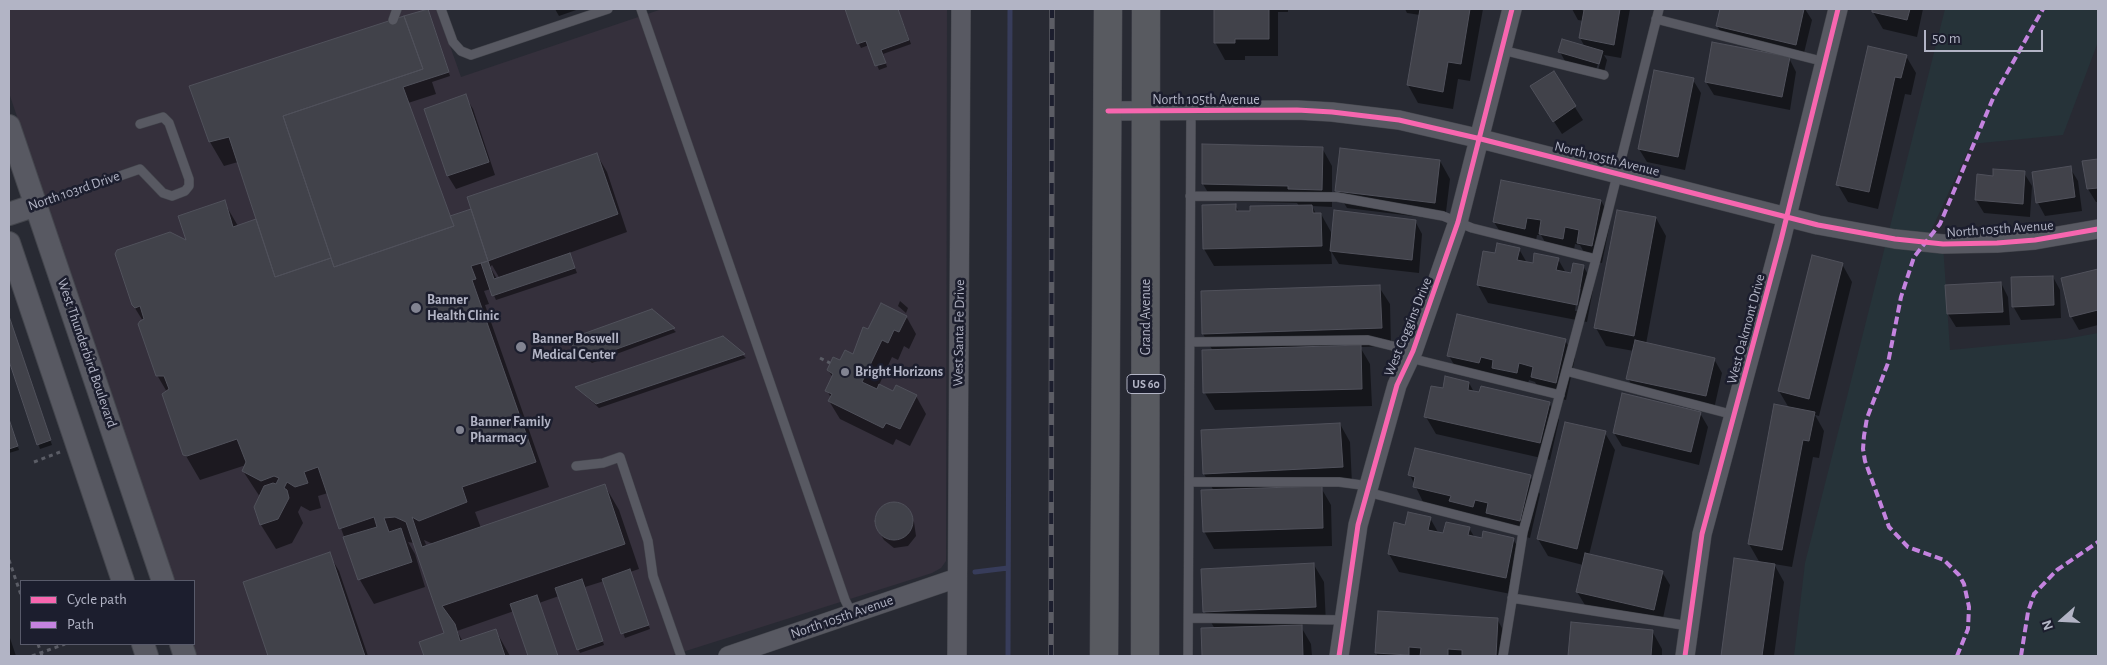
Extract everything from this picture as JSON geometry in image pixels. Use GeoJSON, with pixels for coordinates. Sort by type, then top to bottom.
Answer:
{"type":"FeatureCollection","features":[{"type":"Feature","properties":{"kind":"highway"},"geometry":{"type":"LineString","coordinates":[[1104,656],[1108,9]]}},
{"type":"Feature","properties":{"kind":"highway","name":"Grand Avenue"},"geometry":{"type":"LineString","coordinates":[[1145,656],[1146,9]]}},
{"type":"Feature","properties":{"kind":"street","name":"West Santa Fe Drive"},"geometry":{"type":"LineString","coordinates":[[957,656],[960,9]]}},
{"type":"Feature","properties":{"kind":"street","name":"West Coggins Drive"},"geometry":{"type":"LineString","coordinates":[[1339,656],[1358,525],[1397,385],[1412,354],[1458,222],[1481,139],[1512,9]]}},
{"type":"Feature","properties":{"kind":"street","name":"West Oakmont Drive"},"geometry":{"type":"LineString","coordinates":[[1685,656],[1702,534],[1787,217],[1838,9]]}},
{"type":"Feature","properties":{"kind":"street","name":"North 105th Avenue"},"geometry":{"type":"LineString","coordinates":[[1108,111],[1297,110],[1357,114],[1399,120],[1858,234],[1942,244],[2035,240],[2098,229]]}},
{"type":"Feature","properties":{"kind":"street","name":"West Thunderbird Boulevard"},"geometry":{"type":"LineString","coordinates":[[9,126],[163,580]]}},
{"type":"Feature","properties":{"kind":"street","name":"North 103rd Drive"},"geometry":{"type":"LineString","coordinates":[[9,214],[36,205]]}},
{"type":"Feature","properties":{"kind":"street"},"geometry":{"type":"LineString","coordinates":[[9,243],[123,580]]}},
{"type":"Feature","properties":{"kind":"street","name":"North 105th Avenue"},"geometry":{"type":"LineString","coordinates":[[728,656],[957,578]]}},
{"type":"Feature","properties":{"kind":"lane"},"geometry":{"type":"LineString","coordinates":[[393,20],[397,9]]}},
{"type":"Feature","properties":{"kind":"lane"},"geometry":{"type":"LineString","coordinates":[[441,9],[453,42],[461,50],[471,55],[608,9]]}},
{"type":"Feature","properties":{"kind":"lane"},"geometry":{"type":"LineString","coordinates":[[641,9],[845,600],[852,614]]}},
{"type":"Feature","properties":{"kind":"lane"},"geometry":{"type":"LineString","coordinates":[[1503,656],[1523,532],[1596,258],[1658,9]]}},
{"type":"Feature","properties":{"kind":"lane"},"geometry":{"type":"LineString","coordinates":[[1656,19],[1825,62]]}},
{"type":"Feature","properties":{"kind":"lane"},"geometry":{"type":"LineString","coordinates":[[1502,50],[1604,76]]}},
{"type":"Feature","properties":{"kind":"lane"},"geometry":{"type":"LineString","coordinates":[[1188,656],[1190,111]]}},
{"type":"Feature","properties":{"kind":"lane","name":"North 103rd Drive"},"geometry":{"type":"LineString","coordinates":[[36,205],[140,169],[163,193],[172,196],[185,191],[189,186],[189,179],[166,119],[158,118],[140,124]]}},
{"type":"Feature","properties":{"kind":"lane"},"geometry":{"type":"LineString","coordinates":[[1190,196],[1337,197],[1443,216],[1472,228],[1596,258]]}},
{"type":"Feature","properties":{"kind":"lane"},"geometry":{"type":"LineString","coordinates":[[1190,342],[1368,340],[1560,395]]}},
{"type":"Feature","properties":{"kind":"lane"},"geometry":{"type":"LineString","coordinates":[[1566,371],[1734,415]]}},
{"type":"Feature","properties":{"kind":"lane"},"geometry":{"type":"LineString","coordinates":[[576,466],[603,463],[620,457],[648,541],[653,576],[681,656]]}},
{"type":"Feature","properties":{"kind":"lane"},"geometry":{"type":"LineString","coordinates":[[1189,482],[1339,482],[1523,532]]}},
{"type":"Feature","properties":{"kind":"lane"},"geometry":{"type":"LineString","coordinates":[[1512,598],[1689,626]]}},
{"type":"Feature","properties":{"kind":"lane"},"geometry":{"type":"LineString","coordinates":[[1189,618],[1344,620]]}},
{"type":"Feature","properties":{"kind":"path"},"geometry":{"type":"LineString","coordinates":[[820,358],[830,363]]}},
{"type":"Feature","properties":{"kind":"path"},"geometry":{"type":"LineString","coordinates":[[34,462],[63,451]]}},
{"type":"Feature","properties":{"kind":"path"},"geometry":{"type":"LineString","coordinates":[[9,560],[20,592]]}},
{"type":"Feature","properties":{"kind":"path"},"geometry":{"type":"LineString","coordinates":[[32,656],[42,655],[64,645]]}},
{"type":"Feature","properties":{"kind":"shaded area","name":"Banner Boswell Medical Center"},"geometry":{"type":"Polygon","coordinates":[[[9,9],[437,9],[461,77],[662,9],[947,9],[946,561],[941,568],[932,573],[670,656],[197,656],[193,645],[195,645],[195,580],[173,580],[135,463],[9,93],[9,9]]]}},
{"type":"Feature","properties":{"kind":"shaded area"},"geometry":{"type":"Polygon","coordinates":[[[1945,9],[2098,9],[2098,42],[2063,135],[1971,144],[1926,242],[1943,244],[1950,350],[2065,339],[2098,333],[2098,656],[1794,656],[1805,563],[1945,9]]]}},
{"type":"Feature","properties":{"kind":"building"},"geometry":{"type":"Polygon","coordinates":[[[428,9],[449,72],[403,87],[454,226],[334,267],[283,116],[423,69],[404,16],[428,9]]]}},
{"type":"Feature","properties":{"kind":"building"},"geometry":{"type":"Polygon","coordinates":[[[845,9],[898,9],[909,40],[881,50],[886,63],[875,66],[866,41],[857,44],[845,9]]]}},
{"type":"Feature","properties":{"kind":"building"},"geometry":{"type":"Polygon","coordinates":[[[1214,9],[1269,9],[1269,39],[1235,39],[1235,43],[1214,43],[1214,9]]]}},
{"type":"Feature","properties":{"kind":"building"},"geometry":{"type":"Polygon","coordinates":[[[1420,9],[1470,9],[1461,64],[1448,62],[1443,92],[1407,85],[1420,9]]]}},
{"type":"Feature","properties":{"kind":"building"},"geometry":{"type":"Polygon","coordinates":[[[1580,9],[1620,9],[1614,45],[1579,38],[1584,10],[1580,9]]]}},
{"type":"Feature","properties":{"kind":"building"},"geometry":{"type":"Polygon","coordinates":[[[1720,9],[1804,9],[1796,45],[1716,26],[1720,9]]]}},
{"type":"Feature","properties":{"kind":"building"},"geometry":{"type":"Polygon","coordinates":[[[1872,9],[1910,9],[1907,20],[1872,12],[1872,9]]]}},
{"type":"Feature","properties":{"kind":"building"},"geometry":{"type":"Polygon","coordinates":[[[404,16],[423,69],[283,116],[331,258],[275,277],[229,137],[209,142],[189,86],[404,16]]]}},
{"type":"Feature","properties":{"kind":"building"},"geometry":{"type":"Polygon","coordinates":[[[1562,39],[1603,51],[1599,64],[1558,52],[1562,39]]]}},
{"type":"Feature","properties":{"kind":"building"},"geometry":{"type":"Polygon","coordinates":[[[1712,42],[1790,57],[1782,97],[1705,82],[1712,42]]]}},
{"type":"Feature","properties":{"kind":"building"},"geometry":{"type":"Polygon","coordinates":[[[1868,46],[1907,55],[1901,78],[1895,77],[1869,192],[1836,185],[1868,46]]]}},
{"type":"Feature","properties":{"kind":"building"},"geometry":{"type":"Polygon","coordinates":[[[1654,70],[1694,78],[1678,157],[1638,149],[1654,70]]]}},
{"type":"Feature","properties":{"kind":"building"},"geometry":{"type":"Polygon","coordinates":[[[1554,71],[1576,106],[1553,122],[1530,86],[1554,71]]]}},
{"type":"Feature","properties":{"kind":"building"},"geometry":{"type":"Polygon","coordinates":[[[466,94],[489,162],[447,176],[424,109],[466,94]]]}},
{"type":"Feature","properties":{"kind":"building"},"geometry":{"type":"Polygon","coordinates":[[[1202,144],[1323,147],[1322,190],[1288,189],[1288,186],[1202,184],[1202,144]]]}},
{"type":"Feature","properties":{"kind":"building"},"geometry":{"type":"Polygon","coordinates":[[[1340,148],[1440,160],[1435,203],[1335,191],[1340,148]]]}},
{"type":"Feature","properties":{"kind":"building"},"geometry":{"type":"Polygon","coordinates":[[[597,153],[618,214],[488,261],[467,197],[597,153]]]}},
{"type":"Feature","properties":{"kind":"building"},"geometry":{"type":"Polygon","coordinates":[[[2098,159],[2098,188],[2087,189],[2082,161],[2098,159]]]}},
{"type":"Feature","properties":{"kind":"building"},"geometry":{"type":"Polygon","coordinates":[[[2071,166],[2075,197],[2036,203],[2032,172],[2071,166]]]}},
{"type":"Feature","properties":{"kind":"building"},"geometry":{"type":"Polygon","coordinates":[[[1993,169],[2025,171],[2023,204],[1975,200],[1977,174],[1993,176],[1993,169]]]}},
{"type":"Feature","properties":{"kind":"building"},"geometry":{"type":"Polygon","coordinates":[[[1501,180],[1601,200],[1592,246],[1577,243],[1579,230],[1565,227],[1563,239],[1539,234],[1541,220],[1527,218],[1525,229],[1493,222],[1501,180]]]}},
{"type":"Feature","properties":{"kind":"building","name":"Banner Boswell Medical Center"},"geometry":{"type":"Polygon","coordinates":[[[225,200],[233,227],[256,219],[275,277],[331,258],[334,267],[454,226],[450,216],[471,209],[488,261],[471,266],[476,279],[472,280],[536,462],[462,487],[467,502],[419,521],[412,517],[422,547],[605,484],[625,544],[442,606],[455,624],[460,641],[496,629],[505,656],[424,656],[419,642],[444,633],[406,522],[395,517],[384,518],[389,532],[401,528],[412,562],[358,580],[343,537],[377,527],[374,517],[339,529],[318,467],[304,472],[308,483],[295,487],[287,482],[284,488],[287,490],[289,498],[278,519],[260,525],[254,507],[264,486],[276,484],[279,478],[274,476],[261,481],[242,471],[246,462],[237,439],[187,456],[183,455],[162,394],[169,389],[164,376],[156,376],[138,324],[144,319],[140,306],[135,308],[132,305],[115,254],[117,250],[170,232],[186,240],[178,216],[225,200]]]}},
{"type":"Feature","properties":{"kind":"building"},"geometry":{"type":"Polygon","coordinates":[[[1236,204],[1236,211],[1250,211],[1250,206],[1312,205],[1313,213],[1321,213],[1322,246],[1203,249],[1202,205],[1236,204]]]}},
{"type":"Feature","properties":{"kind":"building"},"geometry":{"type":"Polygon","coordinates":[[[1334,210],[1416,220],[1412,260],[1330,251],[1334,210]]]}},
{"type":"Feature","properties":{"kind":"building"},"geometry":{"type":"Polygon","coordinates":[[[1617,210],[1656,217],[1634,336],[1594,328],[1617,210]]]}},
{"type":"Feature","properties":{"kind":"building"},"geometry":{"type":"Polygon","coordinates":[[[1497,243],[1520,248],[1517,260],[1533,263],[1534,253],[1559,258],[1556,270],[1571,273],[1573,263],[1584,265],[1577,305],[1477,285],[1483,251],[1495,253],[1497,243]]]}},
{"type":"Feature","properties":{"kind":"building"},"geometry":{"type":"Polygon","coordinates":[[[570,253],[575,268],[492,296],[481,263],[488,261],[494,279],[570,253]]]}},
{"type":"Feature","properties":{"kind":"building"},"geometry":{"type":"Polygon","coordinates":[[[1812,255],[1843,263],[1809,399],[1778,391],[1812,255]]]}},
{"type":"Feature","properties":{"kind":"building"},"geometry":{"type":"Polygon","coordinates":[[[2098,269],[2098,310],[2070,317],[2061,278],[2098,269]]]}},
{"type":"Feature","properties":{"kind":"building"},"geometry":{"type":"Polygon","coordinates":[[[2053,276],[2054,305],[2012,307],[2011,277],[2053,276]]]}},
{"type":"Feature","properties":{"kind":"building"},"geometry":{"type":"Polygon","coordinates":[[[2001,282],[2003,312],[1947,314],[1945,285],[2001,282]]]}},
{"type":"Feature","properties":{"kind":"building"},"geometry":{"type":"Polygon","coordinates":[[[1380,285],[1382,328],[1202,334],[1201,291],[1380,285]]]}},
{"type":"Feature","properties":{"kind":"building"},"geometry":{"type":"Polygon","coordinates":[[[881,303],[907,316],[899,332],[894,330],[888,343],[882,340],[862,382],[877,389],[879,384],[893,391],[896,385],[917,395],[900,429],[886,423],[883,428],[828,401],[832,394],[825,391],[833,374],[827,370],[833,357],[840,360],[845,350],[853,354],[863,327],[868,329],[881,303]]]}},
{"type":"Feature","properties":{"kind":"building"},"geometry":{"type":"Polygon","coordinates":[[[652,309],[675,328],[589,359],[566,340],[652,309]]]}},
{"type":"Feature","properties":{"kind":"building"},"geometry":{"type":"Polygon","coordinates":[[[1457,314],[1566,339],[1556,383],[1531,377],[1533,367],[1519,363],[1517,373],[1492,368],[1493,360],[1481,357],[1479,363],[1447,356],[1457,314]]]}},
{"type":"Feature","properties":{"kind":"building"},"geometry":{"type":"Polygon","coordinates":[[[9,316],[51,440],[37,445],[9,361],[9,316]]]}},
{"type":"Feature","properties":{"kind":"building"},"geometry":{"type":"Polygon","coordinates":[[[723,336],[745,354],[596,404],[575,387],[723,336]]]}},
{"type":"Feature","properties":{"kind":"building"},"geometry":{"type":"Polygon","coordinates":[[[1635,340],[1715,358],[1706,396],[1626,379],[1635,340]]]}},
{"type":"Feature","properties":{"kind":"building"},"geometry":{"type":"Polygon","coordinates":[[[1361,345],[1362,389],[1203,393],[1202,350],[1361,345]]]}},
{"type":"Feature","properties":{"kind":"building"},"geometry":{"type":"Polygon","coordinates":[[[1445,376],[1469,382],[1468,390],[1479,392],[1481,386],[1550,402],[1540,443],[1424,417],[1431,386],[1443,388],[1445,376]]]}},
{"type":"Feature","properties":{"kind":"building"},"geometry":{"type":"Polygon","coordinates":[[[1622,393],[1701,412],[1691,452],[1613,433],[1622,393]]]}},
{"type":"Feature","properties":{"kind":"building"},"geometry":{"type":"Polygon","coordinates":[[[1774,404],[1815,412],[1809,441],[1803,440],[1782,550],[1748,544],[1774,404]]]}},
{"type":"Feature","properties":{"kind":"building"},"geometry":{"type":"Polygon","coordinates":[[[9,419],[18,446],[9,449],[9,419]]]}},
{"type":"Feature","properties":{"kind":"building"},"geometry":{"type":"Polygon","coordinates":[[[1565,422],[1606,431],[1577,549],[1537,539],[1565,422]]]}},
{"type":"Feature","properties":{"kind":"building"},"geometry":{"type":"Polygon","coordinates":[[[1340,423],[1343,467],[1203,474],[1201,430],[1340,423]]]}},
{"type":"Feature","properties":{"kind":"building"},"geometry":{"type":"Polygon","coordinates":[[[1415,448],[1531,475],[1520,521],[1486,513],[1488,503],[1475,500],[1473,507],[1449,501],[1451,496],[1413,487],[1415,477],[1408,475],[1415,448]]]}},
{"type":"Feature","properties":{"kind":"building"},"geometry":{"type":"Polygon","coordinates":[[[1322,486],[1323,528],[1203,532],[1201,490],[1322,486]]]}},
{"type":"Feature","properties":{"kind":"building"},"geometry":{"type":"Polygon","coordinates":[[[894,502],[901,503],[907,508],[912,514],[912,528],[907,534],[901,539],[894,540],[887,539],[881,534],[876,528],[875,521],[876,514],[881,508],[887,503],[894,502]]]}},
{"type":"Feature","properties":{"kind":"building"},"geometry":{"type":"Polygon","coordinates":[[[1408,512],[1431,517],[1428,530],[1443,533],[1446,522],[1470,527],[1468,535],[1482,538],[1483,531],[1514,538],[1506,578],[1388,554],[1394,522],[1405,525],[1408,512]]]}},
{"type":"Feature","properties":{"kind":"building"},"geometry":{"type":"Polygon","coordinates":[[[330,552],[365,656],[268,656],[243,582],[330,552]]]}},
{"type":"Feature","properties":{"kind":"building"},"geometry":{"type":"Polygon","coordinates":[[[1585,553],[1663,571],[1654,610],[1576,592],[1585,553]]]}},
{"type":"Feature","properties":{"kind":"building"},"geometry":{"type":"Polygon","coordinates":[[[1734,558],[1775,564],[1762,656],[1721,656],[1734,558]]]}},
{"type":"Feature","properties":{"kind":"building"},"geometry":{"type":"Polygon","coordinates":[[[1314,563],[1316,607],[1203,612],[1201,569],[1314,563]]]}},
{"type":"Feature","properties":{"kind":"building"},"geometry":{"type":"Polygon","coordinates":[[[630,569],[649,625],[621,634],[602,579],[630,569]]]}},
{"type":"Feature","properties":{"kind":"building"},"geometry":{"type":"Polygon","coordinates":[[[582,579],[603,641],[577,650],[555,588],[582,579]]]}},
{"type":"Feature","properties":{"kind":"building"},"geometry":{"type":"Polygon","coordinates":[[[537,595],[558,656],[528,656],[510,604],[537,595]]]}},
{"type":"Feature","properties":{"kind":"building"},"geometry":{"type":"Polygon","coordinates":[[[1378,611],[1498,618],[1496,656],[1462,656],[1462,650],[1448,649],[1448,656],[1420,656],[1421,648],[1409,647],[1409,655],[1375,653],[1378,611]]]}},
{"type":"Feature","properties":{"kind":"building"},"geometry":{"type":"Polygon","coordinates":[[[1571,622],[1653,630],[1651,656],[1568,656],[1571,622]]]}},
{"type":"Feature","properties":{"kind":"building"},"geometry":{"type":"Polygon","coordinates":[[[1302,625],[1303,656],[1202,656],[1201,628],[1302,625]]]}},
{"type":"Feature","properties":{"kind":"waterway"},"geometry":{"type":"LineString","coordinates":[[1008,656],[1010,9]]}},
{"type":"Feature","properties":{"kind":"waterway"},"geometry":{"type":"LineString","coordinates":[[975,572],[1008,568]]}},
{"type":"Feature","properties":{"kind":"railway"},"geometry":{"type":"LineString","coordinates":[[1051,656],[1052,9]]}},
{"type":"Feature","properties":{"kind":"marked path"},"geometry":{"type":"LineString","coordinates":[[1957,656],[1968,629],[1969,607],[1964,584],[1959,575],[1944,560],[1908,547],[1889,527],[1865,461],[1863,449],[1864,436],[1867,418],[1888,363],[1901,297],[1914,257],[1940,224],[1994,96],[2043,9]]}},
{"type":"Feature","properties":{"kind":"marked path"},"geometry":{"type":"LineString","coordinates":[[2021,656],[2028,612],[2034,594],[2057,570],[2098,542]]}},
{"type":"Feature","properties":{"kind":"cycle path"},"geometry":{"type":"LineString","coordinates":[[1339,656],[1358,525],[1397,385],[1413,351],[1458,222],[1512,9]]}},
{"type":"Feature","properties":{"kind":"cycle path"},"geometry":{"type":"LineString","coordinates":[[1685,656],[1702,534],[1781,240],[1838,9]]}},
{"type":"Feature","properties":{"kind":"cycle path"},"geometry":{"type":"LineString","coordinates":[[1108,111],[1297,110],[1399,120],[1481,139],[1818,225],[1895,239],[1943,244],[1997,243],[2035,240],[2098,229]]}},
{"type":"Feature","properties":{"kind":"place","name":"Banner Health Clinic"},"geometry":{"type":"Point","coordinates":[416,308]}},
{"type":"Feature","properties":{"kind":"place","name":"Banner Boswell Medical Center"},"geometry":{"type":"Point","coordinates":[521,347]}},
{"type":"Feature","properties":{"kind":"place","name":"Bright Horizons"},"geometry":{"type":"Point","coordinates":[845,372]}},
{"type":"Feature","properties":{"kind":"place","name":"Banner Family Pharmacy"},"geometry":{"type":"Point","coordinates":[460,430]}}]}
